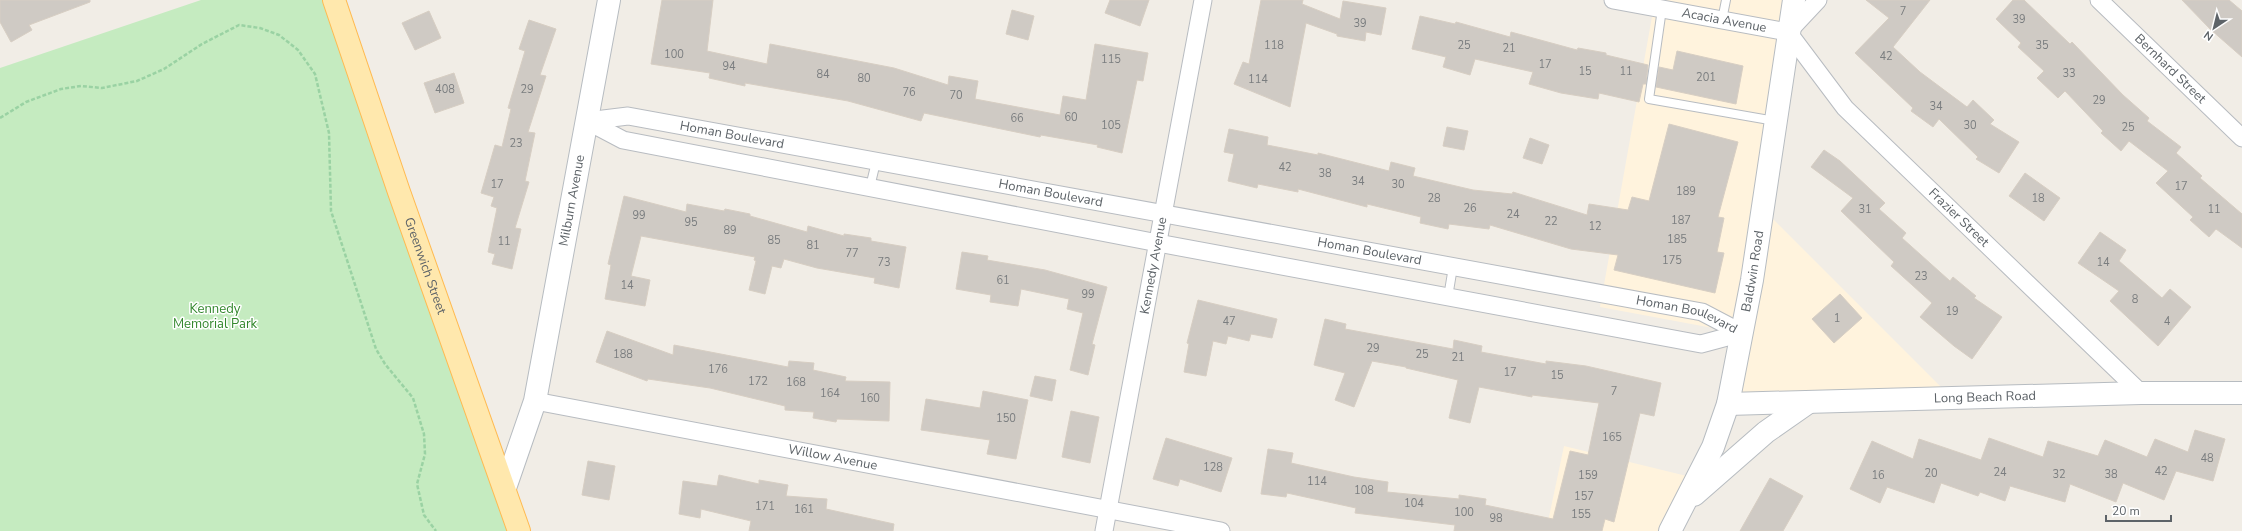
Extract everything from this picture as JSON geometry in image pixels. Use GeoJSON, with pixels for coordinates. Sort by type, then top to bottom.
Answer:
{"type":"FeatureCollection","features":[{"type":"Feature","properties":{"kind":"main road","name":"Greenwich Street"},"geometry":{"type":"LineString","coordinates":[[334,0],[399,192],[519,531]]}},
{"type":"Feature","properties":{"kind":"main road","name":"Milburn Avenue"},"geometry":{"type":"LineString","coordinates":[[535,401],[609,0]]}},
{"type":"Feature","properties":{"kind":"main road","name":"Baldwin Road"},"geometry":{"type":"LineString","coordinates":[[1670,531],[1713,447],[1728,404],[1742,333],[1794,0]]}},
{"type":"Feature","properties":{"kind":"main road","name":"Long Beach Road"},"geometry":{"type":"LineString","coordinates":[[1728,404],[2141,393],[2242,393]]}},
{"type":"Feature","properties":{"kind":"main road"},"geometry":{"type":"LineString","coordinates":[[505,488],[535,401]]}},
{"type":"Feature","properties":{"kind":"main road"},"geometry":{"type":"LineString","coordinates":[[1685,502],[1766,432],[1809,402]]}},
{"type":"Feature","properties":{"kind":"street","name":"Kennedy Avenue"},"geometry":{"type":"LineString","coordinates":[[1104,531],[1203,0]]}},
{"type":"Feature","properties":{"kind":"street","name":"Acacia Avenue"},"geometry":{"type":"LineString","coordinates":[[1613,0],[1788,32]]}},
{"type":"Feature","properties":{"kind":"street"},"geometry":{"type":"LineString","coordinates":[[1788,32],[1818,0]]}},
{"type":"Feature","properties":{"kind":"street","name":"Bernhard Street"},"geometry":{"type":"LineString","coordinates":[[2099,0],[2242,138]]}},
{"type":"Feature","properties":{"kind":"street","name":"Frazier Street"},"geometry":{"type":"LineString","coordinates":[[1788,32],[1845,108],[2141,393]]}},
{"type":"Feature","properties":{"kind":"street","name":"Homan Boulevard"},"geometry":{"type":"LineString","coordinates":[[587,121],[628,116],[1162,215],[1707,313],[1742,333]]}},
{"type":"Feature","properties":{"kind":"street","name":"Homan Boulevard"},"geometry":{"type":"LineString","coordinates":[[587,121],[623,140],[1158,243],[1701,344],[1742,333]]}},
{"type":"Feature","properties":{"kind":"street","name":"Willow Avenue"},"geometry":{"type":"LineString","coordinates":[[535,401],[1221,531]]}},
{"type":"Feature","properties":{"kind":"lane"},"geometry":{"type":"LineString","coordinates":[[1722,20],[1726,0]]}},
{"type":"Feature","properties":{"kind":"lane"},"geometry":{"type":"LineString","coordinates":[[1662,9],[1649,99],[1775,121]]}},
{"type":"Feature","properties":{"kind":"lane"},"geometry":{"type":"LineString","coordinates":[[870,187],[876,162]]}},
{"type":"Feature","properties":{"kind":"lane"},"geometry":{"type":"LineString","coordinates":[[1448,297],[1453,267]]}},
{"type":"Feature","properties":{"kind":"path"},"geometry":{"type":"LineString","coordinates":[[0,118],[26,102],[61,89],[81,86],[102,88],[137,81],[164,69],[202,44],[239,25],[260,28],[279,35],[298,50],[315,74],[329,133],[331,211],[371,334],[376,348],[385,364],[413,398],[424,434],[425,454],[417,484],[424,515],[436,531]]}},
{"type":"Feature","properties":{"kind":"shaded area"},"geometry":{"type":"Polygon","coordinates":[[[1655,0],[1800,0],[1765,211],[1946,392],[1733,406],[1745,334],[1600,307],[1655,0]]]}},
{"type":"Feature","properties":{"kind":"shaded area"},"geometry":{"type":"Polygon","coordinates":[[[1564,446],[1699,479],[1676,531],[1546,531],[1564,446]]]}},
{"type":"Feature","properties":{"kind":"green space","name":"Kennedy Memorial Park"},"geometry":{"type":"Polygon","coordinates":[[[201,0],[334,0],[519,531],[0,531],[0,68],[201,0]]]}},
{"type":"Feature","properties":{"kind":"building"},"geometry":{"type":"Polygon","coordinates":[[[0,0],[90,0],[90,2],[29,25],[32,30],[11,42],[0,22],[0,0]]]}},
{"type":"Feature","properties":{"kind":"building"},"geometry":{"type":"Polygon","coordinates":[[[662,0],[713,0],[707,51],[767,64],[770,44],[894,68],[948,85],[949,76],[978,81],[975,99],[1060,115],[1063,96],[1086,100],[1095,44],[1148,53],[1143,81],[1137,80],[1122,153],[1097,147],[1098,145],[1041,135],[1040,137],[924,113],[921,121],[848,101],[745,83],[745,86],[709,78],[710,73],[651,64],[662,0]]]}},
{"type":"Feature","properties":{"kind":"building"},"geometry":{"type":"Polygon","coordinates":[[[1110,0],[1149,0],[1140,26],[1105,13],[1110,0]]]}},
{"type":"Feature","properties":{"kind":"building"},"geometry":{"type":"Polygon","coordinates":[[[1261,0],[1303,0],[1302,4],[1340,19],[1343,1],[1386,8],[1381,35],[1366,32],[1365,41],[1337,36],[1337,34],[1306,23],[1290,107],[1234,84],[1243,62],[1249,64],[1261,0]]]}},
{"type":"Feature","properties":{"kind":"building"},"geometry":{"type":"Polygon","coordinates":[[[1866,0],[1930,0],[1893,47],[1920,72],[1967,107],[1973,100],[1994,120],[1990,124],[2019,142],[1999,173],[1976,159],[1978,157],[1939,119],[1933,127],[1911,111],[1913,108],[1855,53],[1889,18],[1866,0]]]}},
{"type":"Feature","properties":{"kind":"building"},"geometry":{"type":"Polygon","coordinates":[[[2013,0],[2024,0],[2070,44],[2072,42],[2123,95],[2149,118],[2147,121],[2181,147],[2176,153],[2202,176],[2200,178],[2242,214],[2242,248],[2216,229],[2209,237],[2190,220],[2193,217],[2156,183],[2168,171],[2129,141],[2121,151],[2101,133],[2103,131],[2065,91],[2058,98],[2037,78],[2044,71],[2018,47],[2021,43],[1996,19],[2013,0]]]}},
{"type":"Feature","properties":{"kind":"building"},"geometry":{"type":"Polygon","coordinates":[[[2182,0],[2229,0],[2242,11],[2242,57],[2210,29],[2182,0]]]}},
{"type":"Feature","properties":{"kind":"building"},"geometry":{"type":"Polygon","coordinates":[[[1012,10],[1034,16],[1028,40],[1006,34],[1012,10]]]}},
{"type":"Feature","properties":{"kind":"building"},"geometry":{"type":"Polygon","coordinates":[[[429,11],[441,38],[415,50],[402,23],[429,11]]]}},
{"type":"Feature","properties":{"kind":"building"},"geometry":{"type":"Polygon","coordinates":[[[1420,16],[1455,24],[1456,22],[1510,37],[1511,32],[1577,50],[1578,48],[1606,53],[1606,55],[1648,65],[1646,84],[1643,84],[1639,102],[1599,93],[1598,99],[1561,93],[1529,84],[1533,72],[1475,59],[1470,75],[1443,67],[1446,57],[1412,49],[1420,16]]]}},
{"type":"Feature","properties":{"kind":"building"},"geometry":{"type":"Polygon","coordinates":[[[529,20],[556,29],[540,75],[546,76],[528,132],[535,133],[525,181],[529,182],[515,228],[521,229],[512,269],[492,264],[495,254],[488,252],[497,208],[491,206],[494,197],[481,193],[495,145],[502,147],[511,109],[508,108],[525,51],[519,49],[529,20]]]}},
{"type":"Feature","properties":{"kind":"building"},"geometry":{"type":"Polygon","coordinates":[[[1677,51],[1743,66],[1736,104],[1656,87],[1659,67],[1673,70],[1677,51]]]}},
{"type":"Feature","properties":{"kind":"building"},"geometry":{"type":"Polygon","coordinates":[[[454,73],[464,103],[435,113],[424,83],[454,73]]]}},
{"type":"Feature","properties":{"kind":"building"},"geometry":{"type":"Polygon","coordinates":[[[1669,124],[1738,142],[1718,217],[1724,218],[1717,252],[1724,253],[1715,293],[1614,270],[1618,255],[1571,249],[1490,225],[1489,229],[1449,224],[1448,229],[1420,223],[1421,217],[1367,204],[1367,207],[1298,189],[1298,192],[1258,184],[1257,188],[1228,181],[1234,154],[1224,152],[1229,129],[1268,137],[1267,145],[1318,155],[1318,153],[1389,171],[1391,162],[1415,168],[1413,176],[1473,190],[1512,194],[1513,192],[1587,215],[1589,204],[1628,210],[1632,197],[1649,201],[1669,124]]]}},
{"type":"Feature","properties":{"kind":"building"},"geometry":{"type":"Polygon","coordinates":[[[1447,127],[1468,131],[1464,150],[1443,146],[1447,127]]]}},
{"type":"Feature","properties":{"kind":"building"},"geometry":{"type":"Polygon","coordinates":[[[1530,138],[1549,145],[1542,164],[1523,158],[1530,138]]]}},
{"type":"Feature","properties":{"kind":"building"},"geometry":{"type":"Polygon","coordinates":[[[1824,150],[1840,161],[1885,203],[1879,209],[1906,233],[1902,238],[1950,281],[1953,277],[1976,296],[1974,298],[2002,317],[1972,359],[1920,317],[1932,303],[1891,266],[1894,262],[1841,211],[1853,198],[1811,167],[1824,150]]]}},
{"type":"Feature","properties":{"kind":"building"},"geometry":{"type":"Polygon","coordinates":[[[2025,173],[2060,198],[2044,221],[2009,196],[2025,173]]]}},
{"type":"Feature","properties":{"kind":"building"},"geometry":{"type":"Polygon","coordinates":[[[624,196],[686,212],[687,204],[724,211],[725,209],[750,214],[750,216],[807,232],[808,226],[844,236],[844,234],[871,238],[871,241],[906,247],[899,288],[874,283],[875,278],[817,268],[784,259],[781,268],[772,266],[765,294],[749,290],[756,261],[754,260],[755,257],[641,236],[631,276],[650,280],[645,306],[605,299],[611,265],[608,264],[624,196]]]}},
{"type":"Feature","properties":{"kind":"building"},"geometry":{"type":"Polygon","coordinates":[[[2100,232],[2126,250],[2119,261],[2162,298],[2170,289],[2191,307],[2158,346],[2110,301],[2119,291],[2078,263],[2100,232]]]}},
{"type":"Feature","properties":{"kind":"building"},"geometry":{"type":"Polygon","coordinates":[[[962,252],[988,256],[987,260],[1045,270],[1107,287],[1092,344],[1095,345],[1088,375],[1070,370],[1083,313],[1067,309],[1069,299],[1021,289],[1018,306],[990,302],[991,295],[956,289],[962,252]]]}},
{"type":"Feature","properties":{"kind":"building"},"geometry":{"type":"Polygon","coordinates":[[[1840,294],[1862,318],[1834,343],[1812,319],[1840,294]]]}},
{"type":"Feature","properties":{"kind":"building"},"geometry":{"type":"Polygon","coordinates":[[[1198,300],[1277,319],[1272,338],[1251,334],[1249,341],[1228,336],[1226,344],[1213,341],[1206,376],[1184,372],[1189,344],[1187,343],[1198,300]]]}},
{"type":"Feature","properties":{"kind":"building"},"geometry":{"type":"Polygon","coordinates":[[[1325,319],[1346,324],[1345,329],[1453,349],[1454,340],[1482,346],[1481,352],[1546,364],[1546,361],[1586,366],[1661,383],[1654,416],[1640,413],[1614,522],[1605,519],[1602,531],[1454,531],[1455,525],[1355,513],[1356,508],[1287,493],[1286,497],[1261,494],[1268,449],[1293,453],[1291,463],[1354,477],[1388,482],[1387,492],[1459,499],[1459,495],[1486,499],[1485,505],[1553,519],[1570,451],[1588,455],[1599,403],[1532,395],[1532,397],[1479,387],[1470,423],[1449,418],[1458,380],[1406,367],[1372,361],[1354,407],[1335,400],[1345,373],[1314,365],[1325,319]]]}},
{"type":"Feature","properties":{"kind":"building"},"geometry":{"type":"Polygon","coordinates":[[[607,331],[673,355],[674,345],[788,367],[789,361],[814,363],[813,370],[846,377],[845,381],[890,382],[889,421],[837,419],[836,422],[813,418],[814,412],[785,410],[785,406],[710,388],[648,379],[647,381],[596,362],[607,331]]]}},
{"type":"Feature","properties":{"kind":"building"},"geometry":{"type":"Polygon","coordinates":[[[1035,376],[1056,380],[1052,401],[1030,396],[1035,376]]]}},
{"type":"Feature","properties":{"kind":"building"},"geometry":{"type":"Polygon","coordinates":[[[983,391],[1028,400],[1016,459],[987,454],[990,440],[921,430],[926,399],[980,408],[983,391]]]}},
{"type":"Feature","properties":{"kind":"building"},"geometry":{"type":"Polygon","coordinates":[[[1071,411],[1099,417],[1090,463],[1062,457],[1071,411]]]}},
{"type":"Feature","properties":{"kind":"building"},"geometry":{"type":"Polygon","coordinates":[[[2195,430],[2225,439],[2213,481],[2176,471],[2164,500],[2123,483],[2116,502],[2070,484],[2065,502],[2010,486],[2005,501],[1980,492],[1978,496],[1941,483],[1934,503],[1887,487],[1880,503],[1850,489],[1872,441],[1913,459],[1919,439],[1981,460],[1989,438],[2043,457],[2048,441],[2098,456],[2105,440],[2147,457],[2155,439],[2188,452],[2195,430]]]}},
{"type":"Feature","properties":{"kind":"building"},"geometry":{"type":"Polygon","coordinates":[[[1166,438],[1232,458],[1221,492],[1180,479],[1178,486],[1153,479],[1166,438]]]}},
{"type":"Feature","properties":{"kind":"building"},"geometry":{"type":"Polygon","coordinates":[[[588,461],[615,466],[609,500],[582,495],[588,461]]]}},
{"type":"Feature","properties":{"kind":"building"},"geometry":{"type":"Polygon","coordinates":[[[719,475],[759,484],[759,480],[788,485],[786,496],[827,499],[826,509],[894,524],[893,531],[749,531],[751,521],[701,509],[700,518],[679,514],[683,481],[717,486],[719,475]]]}},
{"type":"Feature","properties":{"kind":"building"},"geometry":{"type":"Polygon","coordinates":[[[1770,478],[1803,496],[1783,531],[1740,531],[1770,478]]]}}]}
